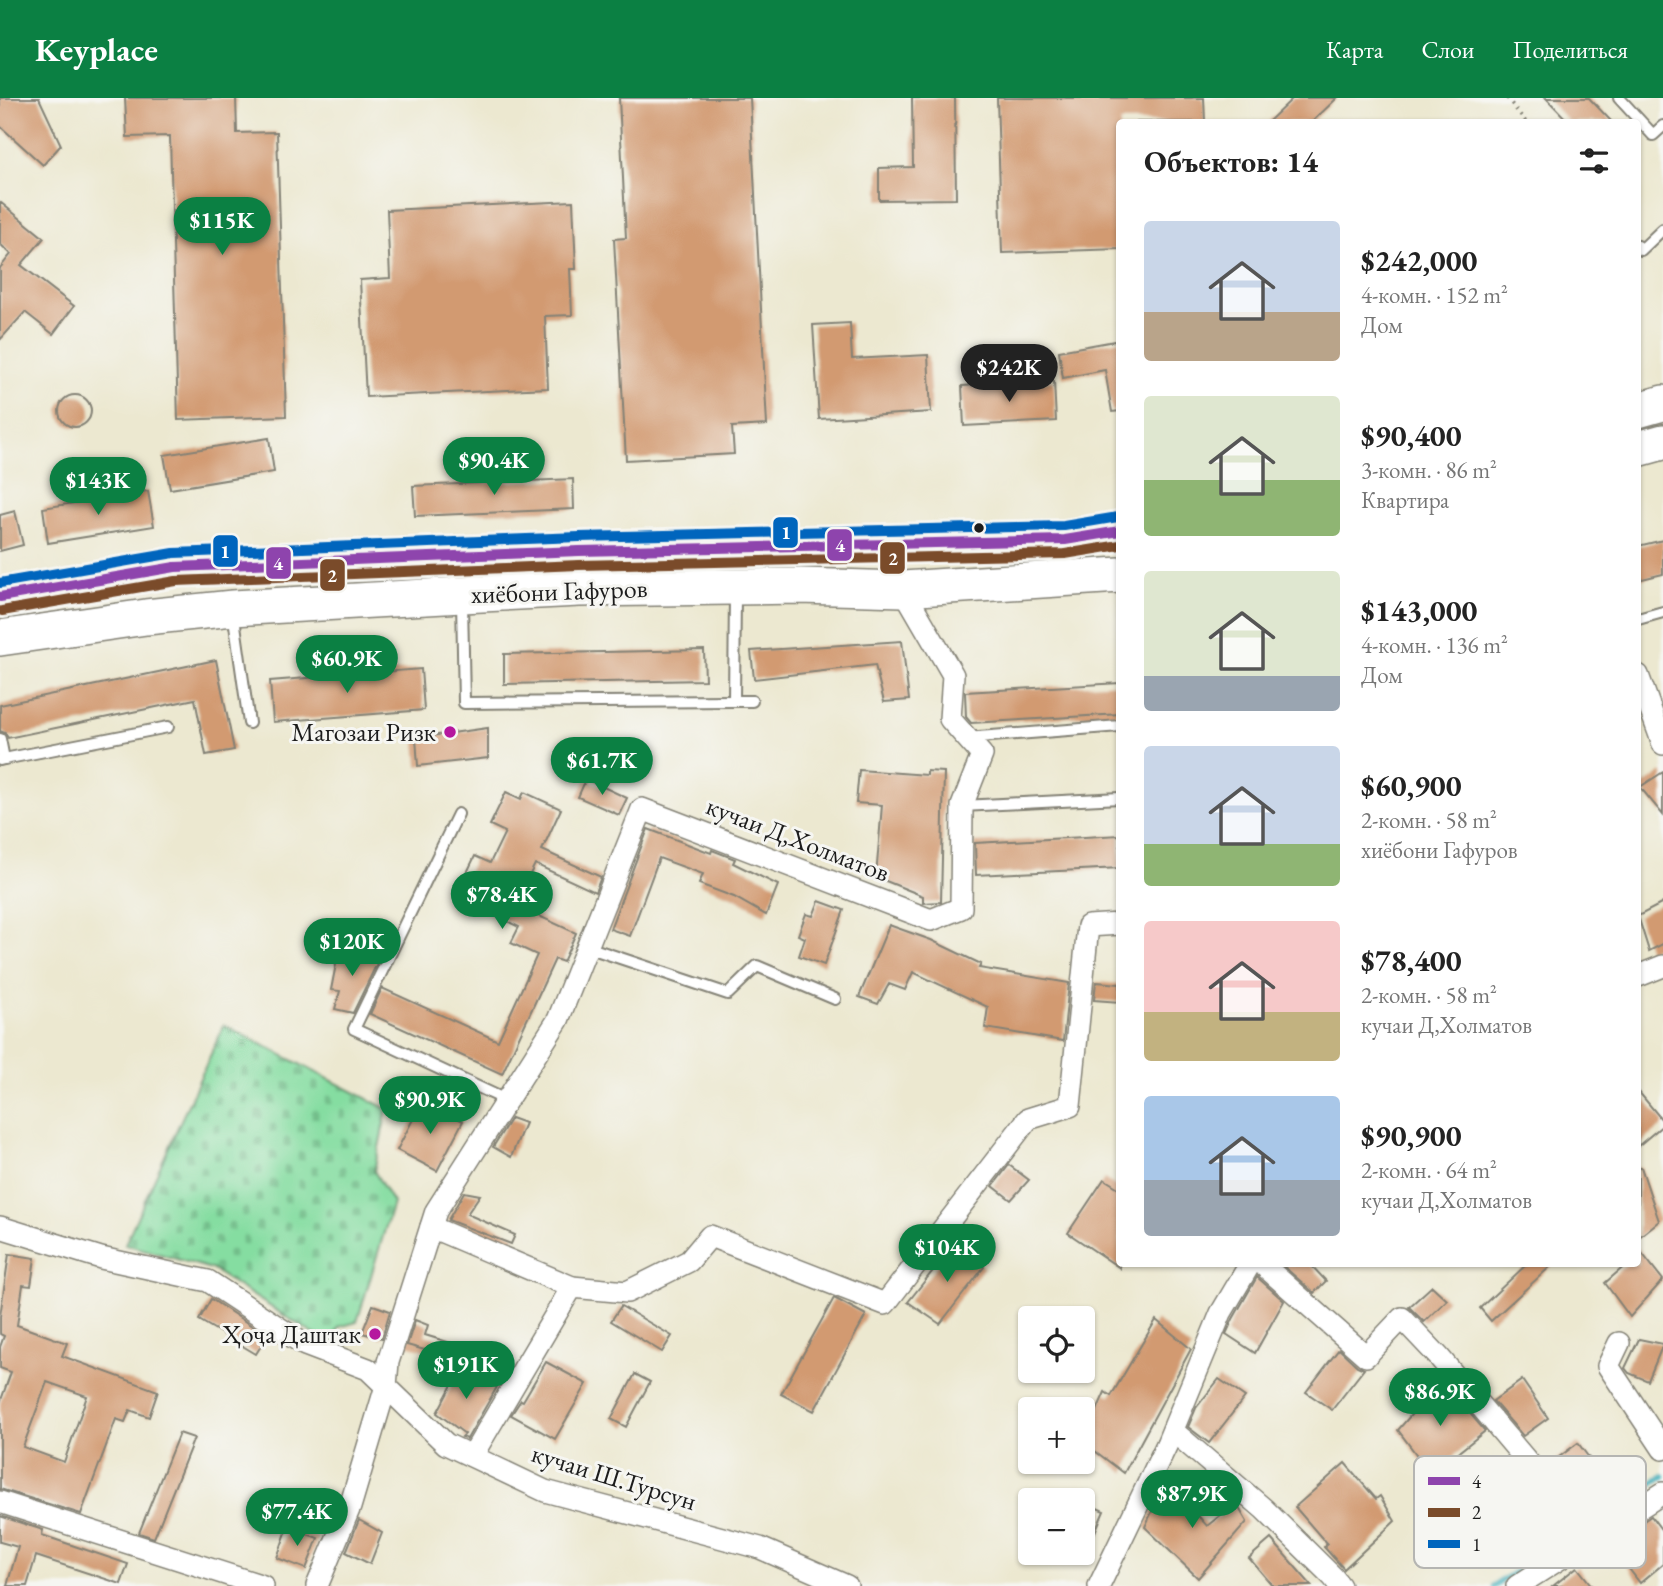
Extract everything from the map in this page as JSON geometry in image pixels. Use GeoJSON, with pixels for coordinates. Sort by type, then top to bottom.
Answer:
{"type":"FeatureCollection","features":[{"type":"Feature","properties":{"kind":"highway"},"geometry":{"type":"LineString","coordinates":[[1641,409],[1663,403]]}},
{"type":"Feature","properties":{"kind":"highway"},"geometry":{"type":"LineString","coordinates":[[1641,448],[1663,442]]}},
{"type":"Feature","properties":{"kind":"highway"},"geometry":{"type":"LineString","coordinates":[[0,597],[175,567],[579,551],[1065,540],[1116,532]]}},
{"type":"Feature","properties":{"kind":"highway"},"geometry":{"type":"LineString","coordinates":[[579,551],[579,589]]}},
{"type":"Feature","properties":{"kind":"highway","name":"хиёбони Гафуров"},"geometry":{"type":"LineString","coordinates":[[0,638],[146,617],[233,608],[462,595],[579,589],[903,589],[1116,575]]}},
{"type":"Feature","properties":{"kind":"street"},"geometry":{"type":"LineString","coordinates":[[903,589],[953,675],[950,719],[982,755],[962,806]]}},
{"type":"Feature","properties":{"kind":"street"},"geometry":{"type":"LineString","coordinates":[[1641,683],[1663,744]]}},
{"type":"Feature","properties":{"kind":"street","name":"кучаи Д,Холматов"},"geometry":{"type":"LineString","coordinates":[[317,1586],[351,1507],[386,1386],[388,1362],[436,1211],[558,1020],[642,809],[931,920],[961,908],[962,806]]}},
{"type":"Feature","properties":{"kind":"street"},"geometry":{"type":"LineString","coordinates":[[431,1227],[572,1287],[626,1292],[689,1261],[710,1236],[885,1304],[1028,1119],[1070,1105],[1088,926],[1116,924]]}},
{"type":"Feature","properties":{"kind":"street"},"geometry":{"type":"LineString","coordinates":[[1641,975],[1663,966]]}},
{"type":"Feature","properties":{"kind":"street"},"geometry":{"type":"LineString","coordinates":[[0,1227],[101,1258],[208,1281],[305,1345],[369,1369],[386,1386]]}},
{"type":"Feature","properties":{"kind":"street"},"geometry":{"type":"LineString","coordinates":[[1099,1586],[1173,1431],[1221,1314],[1248,1267]]}},
{"type":"Feature","properties":{"kind":"street"},"geometry":{"type":"LineString","coordinates":[[1265,1267],[1366,1356],[1402,1318],[1439,1357],[1523,1456]]}},
{"type":"Feature","properties":{"kind":"street"},"geometry":{"type":"LineString","coordinates":[[472,1456],[572,1287]]}},
{"type":"Feature","properties":{"kind":"street"},"geometry":{"type":"LineString","coordinates":[[1619,1343],[1608,1366],[1663,1449]]}},
{"type":"Feature","properties":{"kind":"street","name":"кучаи Ш.Турсун"},"geometry":{"type":"LineString","coordinates":[[386,1386],[446,1444],[545,1491],[760,1548],[847,1586]]}},
{"type":"Feature","properties":{"kind":"street"},"geometry":{"type":"LineString","coordinates":[[1173,1431],[1264,1509],[1340,1586]]}},
{"type":"Feature","properties":{"kind":"street"},"geometry":{"type":"LineString","coordinates":[[1646,1502],[1663,1493]]}},
{"type":"Feature","properties":{"kind":"street"},"geometry":{"type":"LineString","coordinates":[[0,1502],[262,1586]]}},
{"type":"Feature","properties":{"kind":"street"},"geometry":{"type":"LineString","coordinates":[[1517,1586],[1540,1568]]}},
{"type":"Feature","properties":{"kind":"lane"},"geometry":{"type":"LineString","coordinates":[[1619,98],[1638,119]]}},
{"type":"Feature","properties":{"kind":"lane"},"geometry":{"type":"LineString","coordinates":[[1641,122],[1653,135],[1663,126]]}},
{"type":"Feature","properties":{"kind":"lane"},"geometry":{"type":"LineString","coordinates":[[1641,250],[1663,229]]}},
{"type":"Feature","properties":{"kind":"lane"},"geometry":{"type":"LineString","coordinates":[[734,701],[735,587]]}},
{"type":"Feature","properties":{"kind":"lane"},"geometry":{"type":"LineString","coordinates":[[462,595],[464,703],[752,701]]}},
{"type":"Feature","properties":{"kind":"lane"},"geometry":{"type":"LineString","coordinates":[[233,608],[249,723]]}},
{"type":"Feature","properties":{"kind":"lane"},"geometry":{"type":"LineString","coordinates":[[1641,618],[1663,612]]}},
{"type":"Feature","properties":{"kind":"lane"},"geometry":{"type":"LineString","coordinates":[[966,738],[1116,726]]}},
{"type":"Feature","properties":{"kind":"lane"},"geometry":{"type":"LineString","coordinates":[[0,739],[2,760],[168,727]]}},
{"type":"Feature","properties":{"kind":"lane"},"geometry":{"type":"LineString","coordinates":[[962,806],[1116,799]]}},
{"type":"Feature","properties":{"kind":"lane"},"geometry":{"type":"LineString","coordinates":[[458,814],[354,1029],[506,1100]]}},
{"type":"Feature","properties":{"kind":"lane"},"geometry":{"type":"LineString","coordinates":[[587,947],[729,994],[757,966],[835,999]]}},
{"type":"Feature","properties":{"kind":"path"},"geometry":{"type":"LineString","coordinates":[[1507,98],[1524,119]]}},
{"type":"Feature","properties":{"kind":"green space"},"geometry":{"type":"Polygon","coordinates":[[[224,1025],[387,1109],[374,1171],[393,1203],[357,1322],[339,1327],[331,1345],[211,1269],[125,1244],[224,1025]]]}},
{"type":"Feature","properties":{"kind":"building"},"geometry":{"type":"Polygon","coordinates":[[[0,98],[39,98],[61,145],[43,165],[0,126],[0,98]]]}},
{"type":"Feature","properties":{"kind":"building"},"geometry":{"type":"Polygon","coordinates":[[[125,98],[236,98],[237,133],[277,132],[286,416],[178,420],[170,136],[127,137],[125,98]]]}},
{"type":"Feature","properties":{"kind":"building"},"geometry":{"type":"Polygon","coordinates":[[[619,98],[750,98],[767,425],[732,427],[734,454],[626,460],[614,239],[626,238],[619,98]]]}},
{"type":"Feature","properties":{"kind":"building"},"geometry":{"type":"Polygon","coordinates":[[[912,98],[955,98],[956,199],[879,200],[879,168],[913,167],[912,98]]]}},
{"type":"Feature","properties":{"kind":"building"},"geometry":{"type":"Polygon","coordinates":[[[997,98],[1204,98],[1205,119],[1116,119],[1116,249],[1002,253],[997,98]]]}},
{"type":"Feature","properties":{"kind":"building"},"geometry":{"type":"Polygon","coordinates":[[[1293,98],[1337,98],[1315,119],[1271,119],[1293,98]]]}},
{"type":"Feature","properties":{"kind":"building"},"geometry":{"type":"Polygon","coordinates":[[[1546,98],[1589,98],[1609,119],[1566,119],[1546,98]]]}},
{"type":"Feature","properties":{"kind":"building"},"geometry":{"type":"Polygon","coordinates":[[[573,201],[576,269],[570,269],[572,315],[545,316],[548,388],[366,397],[360,280],[390,278],[387,210],[573,201]]]}},
{"type":"Feature","properties":{"kind":"building"},"geometry":{"type":"Polygon","coordinates":[[[0,202],[44,238],[21,265],[74,306],[53,334],[25,312],[0,340],[0,268],[11,254],[0,244],[0,202]]]}},
{"type":"Feature","properties":{"kind":"building"},"geometry":{"type":"Polygon","coordinates":[[[850,323],[852,359],[928,355],[931,412],[819,419],[813,325],[850,323]]]}},
{"type":"Feature","properties":{"kind":"building"},"geometry":{"type":"Polygon","coordinates":[[[1116,341],[1116,412],[1112,412],[1105,370],[1063,378],[1059,351],[1116,341]]]}},
{"type":"Feature","properties":{"kind":"building"},"geometry":{"type":"Polygon","coordinates":[[[1054,381],[1056,421],[964,426],[962,386],[1054,381]]]}},
{"type":"Feature","properties":{"kind":"building"},"geometry":{"type":"Polygon","coordinates":[[[75,395],[86,400],[91,411],[86,422],[75,427],[64,422],[59,411],[64,400],[75,395]]]}},
{"type":"Feature","properties":{"kind":"building"},"geometry":{"type":"Polygon","coordinates":[[[269,438],[274,472],[170,489],[164,455],[269,438]]]}},
{"type":"Feature","properties":{"kind":"building"},"geometry":{"type":"Polygon","coordinates":[[[573,479],[574,509],[415,516],[413,486],[573,479]]]}},
{"type":"Feature","properties":{"kind":"building"},"geometry":{"type":"Polygon","coordinates":[[[148,491],[154,526],[48,543],[43,508],[148,491]]]}},
{"type":"Feature","properties":{"kind":"building"},"geometry":{"type":"Polygon","coordinates":[[[15,511],[23,545],[0,551],[0,515],[15,511]]]}},
{"type":"Feature","properties":{"kind":"building"},"geometry":{"type":"Polygon","coordinates":[[[1663,540],[1663,574],[1641,579],[1641,545],[1663,540]]]}},
{"type":"Feature","properties":{"kind":"building"},"geometry":{"type":"Polygon","coordinates":[[[902,641],[909,700],[884,702],[875,665],[754,679],[751,651],[902,641]]]}},
{"type":"Feature","properties":{"kind":"building"},"geometry":{"type":"Polygon","coordinates":[[[704,650],[705,680],[504,684],[504,654],[704,650]]]}},
{"type":"Feature","properties":{"kind":"building"},"geometry":{"type":"Polygon","coordinates":[[[216,660],[234,750],[206,755],[195,699],[8,738],[0,731],[0,705],[216,660]]]}},
{"type":"Feature","properties":{"kind":"building"},"geometry":{"type":"Polygon","coordinates":[[[421,669],[424,710],[273,722],[270,681],[421,669]]]}},
{"type":"Feature","properties":{"kind":"building"},"geometry":{"type":"Polygon","coordinates":[[[1116,683],[1116,714],[971,723],[966,717],[965,692],[1116,683]]]}},
{"type":"Feature","properties":{"kind":"building"},"geometry":{"type":"Polygon","coordinates":[[[488,728],[488,758],[418,766],[416,738],[488,728]]]}},
{"type":"Feature","properties":{"kind":"building"},"geometry":{"type":"Polygon","coordinates":[[[859,770],[927,775],[927,771],[944,772],[941,902],[923,903],[923,896],[876,877],[882,805],[856,803],[859,770]]]}},
{"type":"Feature","properties":{"kind":"building"},"geometry":{"type":"Polygon","coordinates":[[[1663,772],[1663,815],[1641,788],[1663,772]]]}},
{"type":"Feature","properties":{"kind":"building"},"geometry":{"type":"Polygon","coordinates":[[[586,779],[627,798],[619,815],[578,797],[586,779]]]}},
{"type":"Feature","properties":{"kind":"building"},"geometry":{"type":"Polygon","coordinates":[[[506,792],[521,799],[524,792],[561,809],[542,850],[601,877],[595,892],[535,864],[515,905],[576,933],[563,962],[555,959],[502,1074],[370,1014],[382,988],[498,1041],[537,955],[511,943],[519,927],[470,903],[474,896],[459,889],[475,856],[490,863],[505,832],[490,825],[506,792]]]}},
{"type":"Feature","properties":{"kind":"building"},"geometry":{"type":"Polygon","coordinates":[[[648,829],[711,853],[712,850],[735,859],[733,863],[778,885],[766,915],[734,897],[699,884],[703,874],[659,858],[630,936],[610,929],[648,829]]]}},
{"type":"Feature","properties":{"kind":"building"},"geometry":{"type":"Polygon","coordinates":[[[1116,835],[1116,868],[976,875],[975,843],[1116,835]]]}},
{"type":"Feature","properties":{"kind":"building"},"geometry":{"type":"Polygon","coordinates":[[[819,901],[844,910],[824,965],[799,956],[805,938],[798,935],[806,914],[813,916],[819,901]]]}},
{"type":"Feature","properties":{"kind":"building"},"geometry":{"type":"Polygon","coordinates":[[[1663,903],[1663,944],[1649,951],[1641,926],[1641,914],[1663,903]]]}},
{"type":"Feature","properties":{"kind":"building"},"geometry":{"type":"Polygon","coordinates":[[[889,925],[931,940],[981,964],[979,968],[1069,983],[1063,1041],[985,1028],[988,1007],[913,972],[905,990],[889,984],[878,1004],[859,997],[889,925]]]}},
{"type":"Feature","properties":{"kind":"building"},"geometry":{"type":"Polygon","coordinates":[[[339,949],[380,957],[353,1013],[335,1009],[340,991],[331,990],[339,949]]]}},
{"type":"Feature","properties":{"kind":"building"},"geometry":{"type":"Polygon","coordinates":[[[1096,982],[1116,984],[1116,1002],[1094,1000],[1096,982]]]}},
{"type":"Feature","properties":{"kind":"building"},"geometry":{"type":"Polygon","coordinates":[[[1641,1095],[1663,1121],[1663,1125],[1641,1143],[1641,1095]]]}},
{"type":"Feature","properties":{"kind":"building"},"geometry":{"type":"Polygon","coordinates":[[[423,1100],[463,1121],[437,1171],[397,1150],[423,1100]]]}},
{"type":"Feature","properties":{"kind":"building"},"geometry":{"type":"Polygon","coordinates":[[[511,1118],[525,1123],[511,1157],[493,1147],[511,1118]]]}},
{"type":"Feature","properties":{"kind":"building"},"geometry":{"type":"Polygon","coordinates":[[[1009,1165],[1029,1180],[1011,1200],[993,1186],[1009,1165]]]}},
{"type":"Feature","properties":{"kind":"building"},"geometry":{"type":"Polygon","coordinates":[[[1641,1167],[1659,1221],[1641,1236],[1641,1167]]]}},
{"type":"Feature","properties":{"kind":"building"},"geometry":{"type":"Polygon","coordinates":[[[1104,1179],[1116,1186],[1116,1265],[1068,1233],[1104,1179]]]}},
{"type":"Feature","properties":{"kind":"building"},"geometry":{"type":"Polygon","coordinates":[[[464,1192],[480,1195],[467,1214],[515,1235],[511,1244],[448,1220],[464,1192]]]}},
{"type":"Feature","properties":{"kind":"building"},"geometry":{"type":"Polygon","coordinates":[[[955,1243],[984,1267],[940,1324],[908,1302],[955,1243]]]}},
{"type":"Feature","properties":{"kind":"building"},"geometry":{"type":"Polygon","coordinates":[[[1641,1252],[1663,1280],[1630,1317],[1605,1283],[1624,1267],[1641,1267],[1641,1252]]]}},
{"type":"Feature","properties":{"kind":"building"},"geometry":{"type":"Polygon","coordinates":[[[9,1254],[35,1258],[31,1286],[23,1285],[17,1325],[67,1343],[62,1356],[158,1391],[149,1417],[130,1410],[125,1422],[116,1419],[81,1514],[0,1489],[0,1403],[11,1372],[0,1368],[0,1347],[4,1336],[0,1334],[9,1254]],[[47,1382],[23,1447],[64,1462],[87,1396],[47,1382]]]}},
{"type":"Feature","properties":{"kind":"building"},"geometry":{"type":"Polygon","coordinates":[[[1284,1267],[1313,1267],[1326,1281],[1314,1293],[1284,1267]]]}},
{"type":"Feature","properties":{"kind":"building"},"geometry":{"type":"Polygon","coordinates":[[[1524,1267],[1550,1267],[1491,1321],[1480,1308],[1524,1267]]]}},
{"type":"Feature","properties":{"kind":"building"},"geometry":{"type":"Polygon","coordinates":[[[1257,1277],[1284,1301],[1255,1353],[1226,1334],[1257,1277]]]}},
{"type":"Feature","properties":{"kind":"building"},"geometry":{"type":"Polygon","coordinates":[[[1432,1286],[1447,1300],[1424,1322],[1409,1307],[1432,1286]]]}},
{"type":"Feature","properties":{"kind":"building"},"geometry":{"type":"Polygon","coordinates":[[[834,1298],[866,1315],[814,1411],[781,1394],[834,1298]]]}},
{"type":"Feature","properties":{"kind":"building"},"geometry":{"type":"Polygon","coordinates":[[[211,1299],[267,1336],[256,1354],[199,1320],[211,1299]]]}},
{"type":"Feature","properties":{"kind":"building"},"geometry":{"type":"Polygon","coordinates":[[[373,1305],[390,1311],[382,1338],[362,1333],[373,1305]]]}},
{"type":"Feature","properties":{"kind":"building"},"geometry":{"type":"Polygon","coordinates":[[[621,1306],[672,1336],[662,1352],[611,1321],[621,1306]]]}},
{"type":"Feature","properties":{"kind":"building"},"geometry":{"type":"Polygon","coordinates":[[[415,1320],[428,1325],[425,1335],[464,1347],[460,1360],[407,1345],[415,1320]]]}},
{"type":"Feature","properties":{"kind":"building"},"geometry":{"type":"Polygon","coordinates":[[[1156,1320],[1191,1349],[1124,1473],[1095,1451],[1095,1415],[1105,1392],[1111,1396],[1156,1320]]]}},
{"type":"Feature","properties":{"kind":"building"},"geometry":{"type":"Polygon","coordinates":[[[1639,1339],[1663,1344],[1648,1381],[1629,1373],[1625,1368],[1639,1339]]]}},
{"type":"Feature","properties":{"kind":"building"},"geometry":{"type":"Polygon","coordinates":[[[1339,1349],[1364,1369],[1332,1410],[1306,1392],[1339,1349]]]}},
{"type":"Feature","properties":{"kind":"building"},"geometry":{"type":"Polygon","coordinates":[[[546,1362],[587,1384],[555,1439],[511,1415],[521,1400],[523,1401],[546,1362]]]}},
{"type":"Feature","properties":{"kind":"building"},"geometry":{"type":"Polygon","coordinates":[[[461,1368],[497,1387],[467,1439],[462,1437],[465,1434],[437,1413],[461,1368]]]}},
{"type":"Feature","properties":{"kind":"building"},"geometry":{"type":"Polygon","coordinates":[[[635,1374],[650,1382],[626,1427],[611,1419],[635,1374]]]}},
{"type":"Feature","properties":{"kind":"building"},"geometry":{"type":"Polygon","coordinates":[[[1219,1379],[1245,1397],[1209,1443],[1188,1427],[1196,1408],[1219,1379]]]}},
{"type":"Feature","properties":{"kind":"building"},"geometry":{"type":"Polygon","coordinates":[[[1441,1380],[1485,1431],[1454,1456],[1418,1456],[1398,1430],[1441,1380]]]}},
{"type":"Feature","properties":{"kind":"building"},"geometry":{"type":"Polygon","coordinates":[[[1522,1380],[1548,1418],[1523,1436],[1493,1401],[1522,1380]]]}},
{"type":"Feature","properties":{"kind":"building"},"geometry":{"type":"Polygon","coordinates":[[[179,1433],[194,1438],[154,1538],[139,1533],[179,1433]]]}},
{"type":"Feature","properties":{"kind":"building"},"geometry":{"type":"Polygon","coordinates":[[[1578,1443],[1588,1456],[1560,1456],[1578,1443]]]}},
{"type":"Feature","properties":{"kind":"building"},"geometry":{"type":"Polygon","coordinates":[[[1345,1463],[1376,1499],[1380,1496],[1395,1521],[1344,1569],[1324,1547],[1327,1544],[1295,1507],[1345,1463]]]}},
{"type":"Feature","properties":{"kind":"building"},"geometry":{"type":"Polygon","coordinates":[[[1166,1480],[1207,1526],[1236,1503],[1247,1522],[1198,1578],[1145,1527],[1166,1480]]]}},
{"type":"Feature","properties":{"kind":"building"},"geometry":{"type":"Polygon","coordinates":[[[1095,1507],[1104,1511],[1095,1532],[1095,1507]]]}},
{"type":"Feature","properties":{"kind":"building"},"geometry":{"type":"Polygon","coordinates":[[[0,1516],[43,1530],[42,1535],[128,1564],[121,1584],[36,1556],[27,1586],[7,1586],[18,1547],[0,1542],[0,1516]]]}},
{"type":"Feature","properties":{"kind":"building"},"geometry":{"type":"Polygon","coordinates":[[[1651,1516],[1663,1532],[1663,1564],[1640,1583],[1628,1568],[1646,1568],[1646,1519],[1651,1516]]]}},
{"type":"Feature","properties":{"kind":"building"},"geometry":{"type":"Polygon","coordinates":[[[359,1520],[382,1533],[370,1564],[346,1552],[359,1520]]]}},
{"type":"Feature","properties":{"kind":"building"},"geometry":{"type":"Polygon","coordinates":[[[288,1527],[318,1538],[306,1569],[277,1558],[288,1527]]]}},
{"type":"Feature","properties":{"kind":"building"},"geometry":{"type":"Polygon","coordinates":[[[1271,1539],[1312,1586],[1273,1586],[1249,1558],[1271,1539]]]}},
{"type":"Feature","properties":{"kind":"building"},"geometry":{"type":"Polygon","coordinates":[[[1578,1568],[1592,1586],[1553,1586],[1578,1568]]]}},
{"type":"Feature","properties":{"kind":"waterway"},"geometry":{"type":"LineString","coordinates":[[1646,1487],[1663,1476]]}},
{"type":"Feature","properties":{"kind":"waterway"},"geometry":{"type":"LineString","coordinates":[[1494,1586],[1522,1568]]}},
{"type":"Feature","properties":{"kind":"transit line","name":"1"},"geometry":{"type":"LineString","coordinates":[[0,583],[174,553],[579,537],[1064,526],[1116,517]]}},
{"type":"Feature","properties":{"kind":"transit line","name":"4"},"geometry":{"type":"LineString","coordinates":[[0,597],[175,567],[579,551],[1065,540],[1116,532]]}},
{"type":"Feature","properties":{"kind":"transit line","name":"2"},"geometry":{"type":"LineString","coordinates":[[2,611],[176,581],[579,565],[1065,554],[1116,546]]}},
{"type":"Feature","properties":{"kind":"place","name":"Магозаи Ризк"},"geometry":{"type":"Point","coordinates":[450,732]}},
{"type":"Feature","properties":{"kind":"place","name":"Ҳоҷа Даштак"},"geometry":{"type":"Point","coordinates":[375,1334]}}]}
